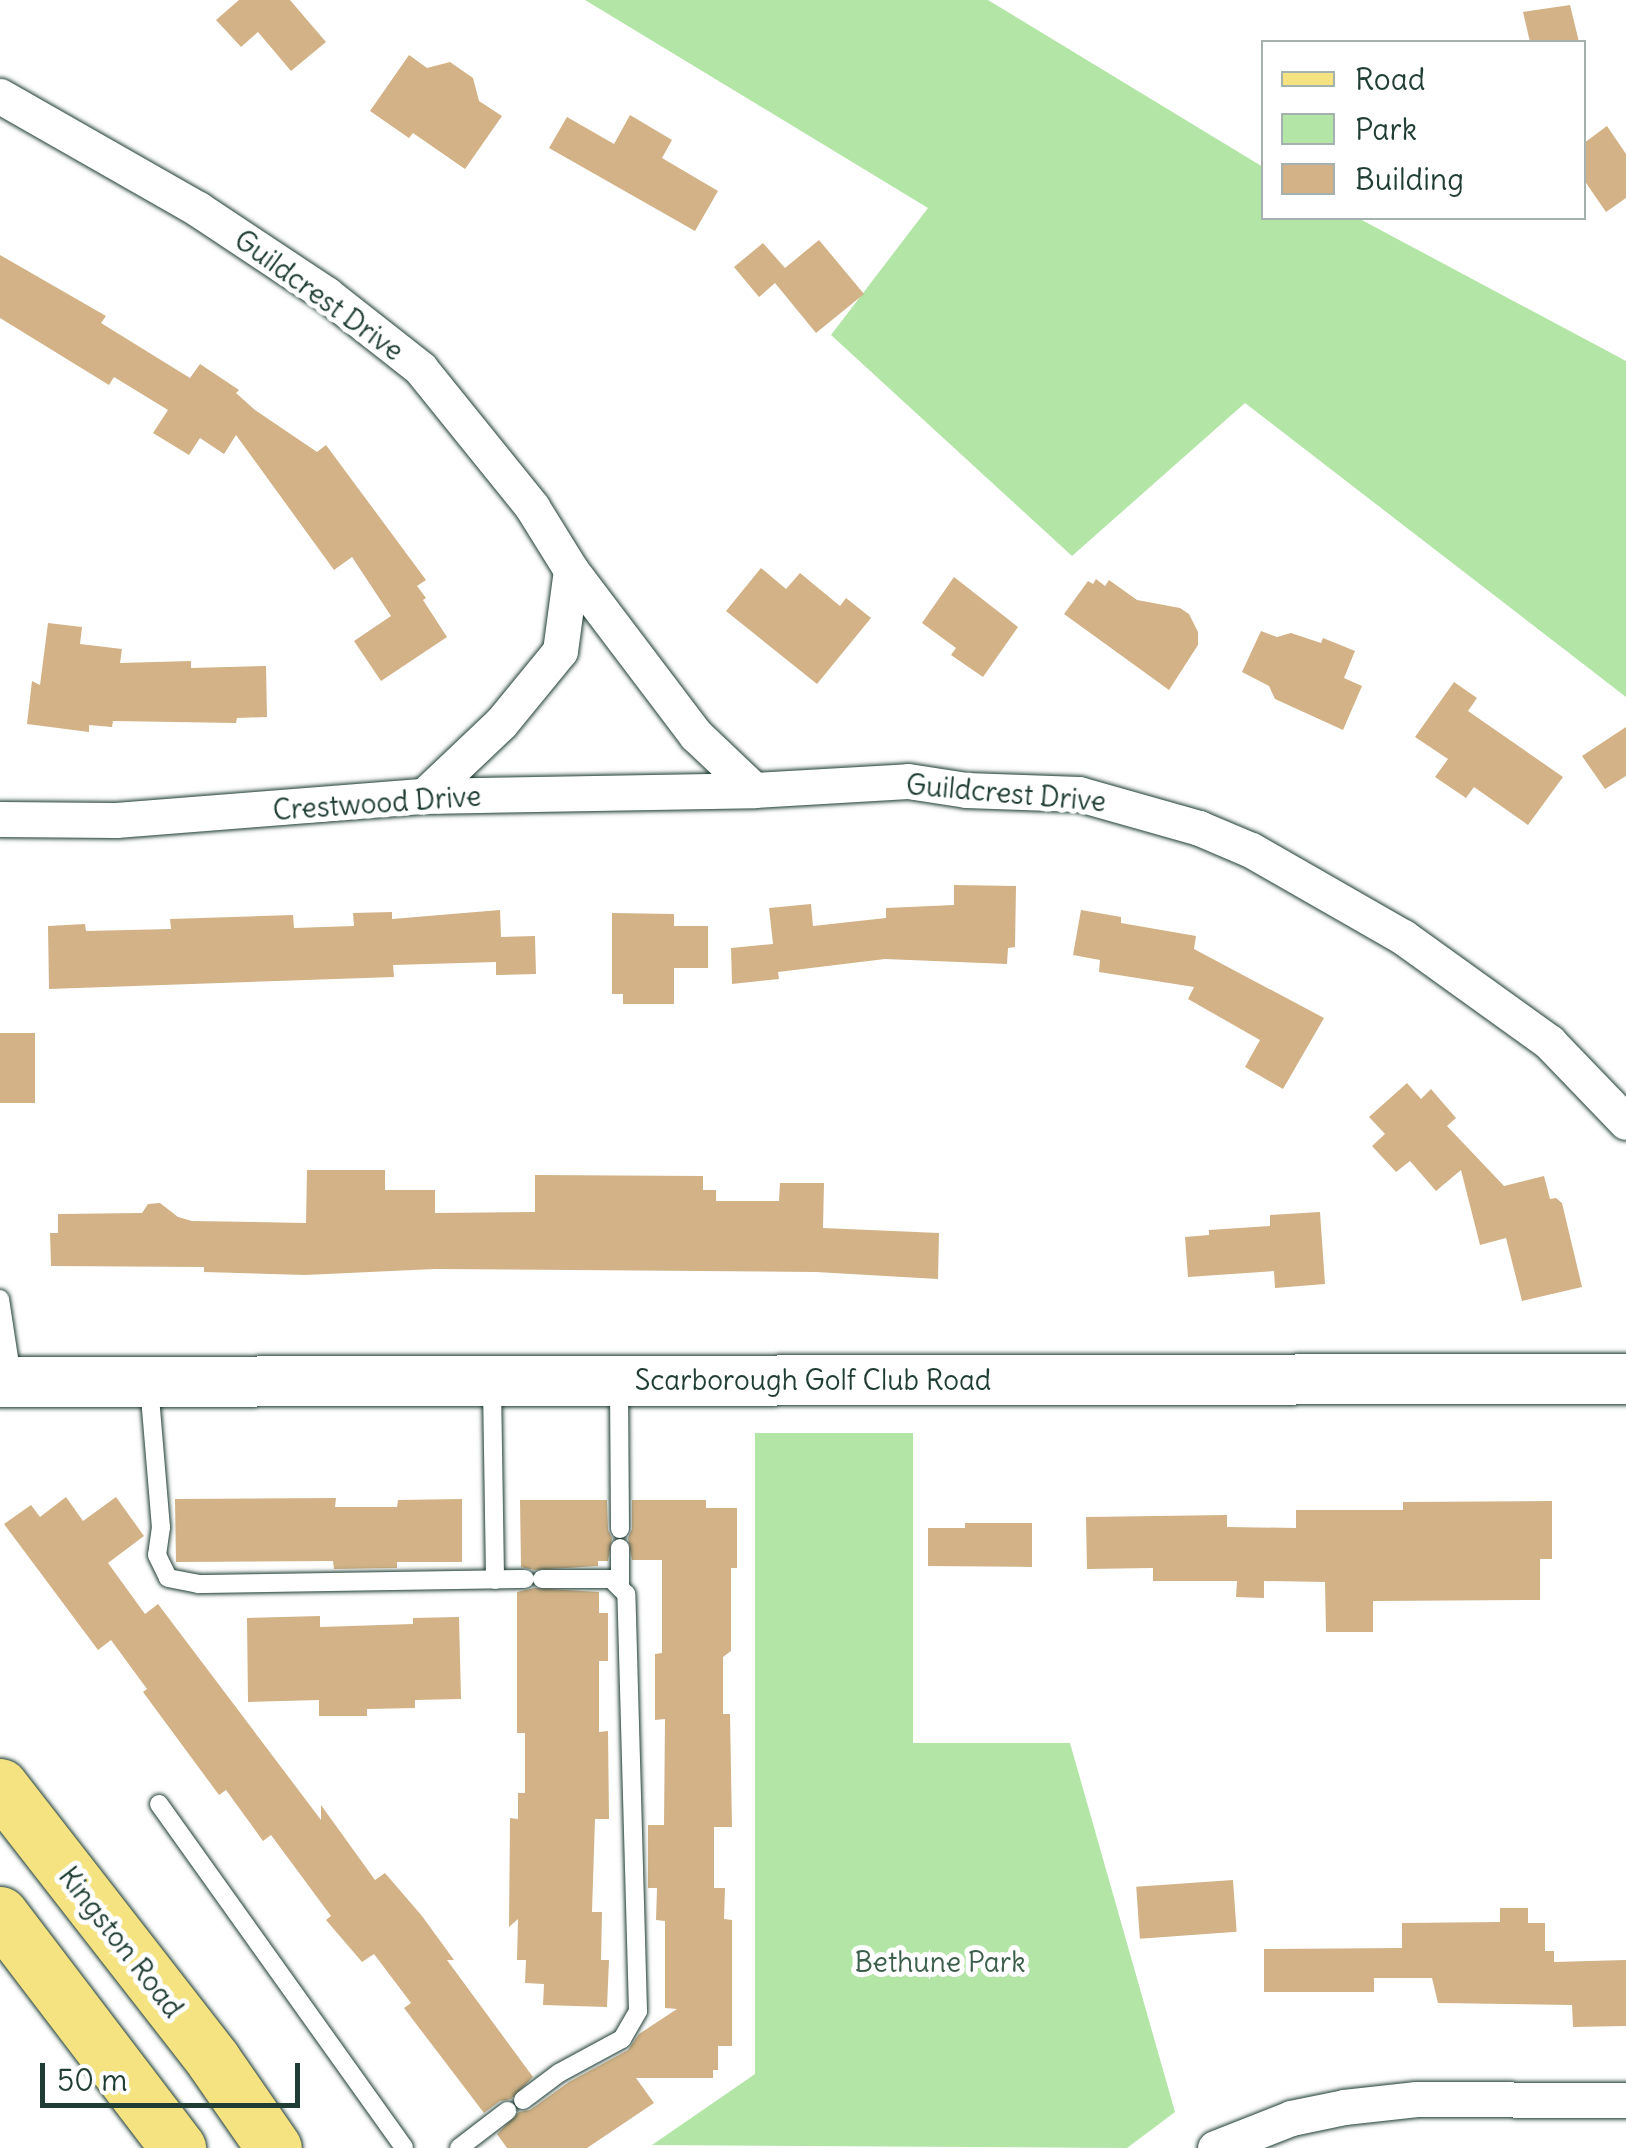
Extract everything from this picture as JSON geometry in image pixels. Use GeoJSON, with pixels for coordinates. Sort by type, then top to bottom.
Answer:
{"type":"FeatureCollection","features":[{"type":"Feature","properties":{"kind":"main road","name":"Kingston Road"},"geometry":{"type":"LineString","coordinates":[[0,1786],[212,2060],[274,2148]]}},
{"type":"Feature","properties":{"kind":"main road"},"geometry":{"type":"LineString","coordinates":[[0,1914],[178,2148]]}},
{"type":"Feature","properties":{"kind":"street","name":"Guildcrest Drive"},"geometry":{"type":"LineString","coordinates":[[0,96],[198,209],[326,294],[420,368],[532,507],[571,570],[696,736],[754,790],[908,782],[966,790],[1079,794],[1198,828],[1251,850],[1403,937],[1549,1042],[1626,1122]]}},
{"type":"Feature","properties":{"kind":"street"},"geometry":{"type":"LineString","coordinates":[[424,796],[501,722],[560,651],[571,570]]}},
{"type":"Feature","properties":{"kind":"street","name":"Crestwood Drive"},"geometry":{"type":"LineString","coordinates":[[0,820],[116,820],[424,796],[754,790]]}},
{"type":"Feature","properties":{"kind":"street","name":"Scarborough Golf Club Road"},"geometry":{"type":"LineString","coordinates":[[6,1382],[1626,1379]]}},
{"type":"Feature","properties":{"kind":"street"},"geometry":{"type":"LineString","coordinates":[[1215,2148],[1291,2118],[1362,2105],[1417,2099],[1626,2100]]}},
{"type":"Feature","properties":{"kind":"lane"},"geometry":{"type":"LineString","coordinates":[[0,1299],[6,1382]]}},
{"type":"Feature","properties":{"kind":"lane"},"geometry":{"type":"LineString","coordinates":[[492,1379],[495,1580]]}},
{"type":"Feature","properties":{"kind":"lane"},"geometry":{"type":"LineString","coordinates":[[149,1380],[161,1527],[157,1556],[168,1578],[198,1584],[608,1578],[620,1584]]}},
{"type":"Feature","properties":{"kind":"lane"},"geometry":{"type":"LineString","coordinates":[[619,1380],[620,1528]]}},
{"type":"Feature","properties":{"kind":"lane"},"geometry":{"type":"LineString","coordinates":[[459,2148],[560,2072],[622,2039],[638,2011],[626,1594],[620,1584],[620,1548]]}},
{"type":"Feature","properties":{"kind":"lane"},"geometry":{"type":"LineString","coordinates":[[158,1804],[404,2148]]}},
{"type":"Feature","properties":{"kind":"green space"},"geometry":{"type":"Polygon","coordinates":[[[585,0],[988,0],[1261,166],[1261,220],[1362,220],[1626,361],[1626,697],[1245,403],[1072,556],[831,335],[928,208],[585,0]]]}},
{"type":"Feature","properties":{"kind":"green space","name":"Bethune Park"},"geometry":{"type":"Polygon","coordinates":[[[755,1433],[913,1433],[913,1743],[1070,1743],[1175,2112],[1127,2148],[652,2145],[755,2074],[755,1433]]]}},
{"type":"Feature","properties":{"kind":"building"},"geometry":{"type":"Polygon","coordinates":[[[239,0],[290,0],[326,42],[291,71],[258,32],[241,47],[216,20],[239,0]]]}},
{"type":"Feature","properties":{"kind":"building"},"geometry":{"type":"Polygon","coordinates":[[[1570,5],[1579,40],[1530,40],[1523,12],[1570,5]]]}},
{"type":"Feature","properties":{"kind":"building"},"geometry":{"type":"Polygon","coordinates":[[[409,55],[427,68],[450,62],[473,78],[479,101],[502,116],[465,169],[413,133],[409,138],[370,111],[409,55]]]}},
{"type":"Feature","properties":{"kind":"building"},"geometry":{"type":"Polygon","coordinates":[[[630,115],[672,140],[662,158],[718,191],[695,231],[549,148],[567,117],[614,144],[630,115]]]}},
{"type":"Feature","properties":{"kind":"building"},"geometry":{"type":"Polygon","coordinates":[[[1607,126],[1626,154],[1626,198],[1606,212],[1586,183],[1586,142],[1607,126]]]}},
{"type":"Feature","properties":{"kind":"building"},"geometry":{"type":"Polygon","coordinates":[[[819,240],[864,294],[816,333],[775,283],[759,297],[734,267],[763,243],[785,268],[819,240]]]}},
{"type":"Feature","properties":{"kind":"building"},"geometry":{"type":"Polygon","coordinates":[[[0,255],[106,316],[101,323],[190,378],[200,364],[239,390],[236,393],[255,410],[317,452],[326,445],[426,580],[417,586],[447,637],[381,681],[354,641],[391,616],[352,557],[334,570],[236,435],[224,454],[200,438],[189,455],[153,433],[168,410],[114,377],[109,385],[0,318],[0,255]]]}},
{"type":"Feature","properties":{"kind":"building"},"geometry":{"type":"Polygon","coordinates":[[[761,568],[786,589],[800,573],[840,606],[846,598],[871,618],[817,684],[726,611],[761,568]]]}},
{"type":"Feature","properties":{"kind":"building"},"geometry":{"type":"Polygon","coordinates":[[[954,577],[1018,627],[983,677],[951,655],[956,648],[922,623],[954,577]]]}},
{"type":"Feature","properties":{"kind":"building"},"geometry":{"type":"Polygon","coordinates":[[[1096,579],[1105,586],[1109,580],[1137,600],[1180,608],[1189,614],[1198,632],[1198,645],[1169,690],[1064,614],[1088,581],[1093,584],[1096,579]]]}},
{"type":"Feature","properties":{"kind":"building"},"geometry":{"type":"Polygon","coordinates":[[[48,623],[82,627],[80,644],[122,649],[120,663],[191,661],[191,668],[266,666],[267,717],[237,718],[236,723],[113,721],[112,727],[89,725],[89,732],[27,724],[32,681],[40,685],[48,623]]]}},
{"type":"Feature","properties":{"kind":"building"},"geometry":{"type":"Polygon","coordinates":[[[1261,631],[1277,637],[1291,633],[1321,643],[1323,638],[1355,651],[1344,678],[1362,686],[1343,730],[1275,699],[1269,686],[1242,672],[1261,631]]]}},
{"type":"Feature","properties":{"kind":"building"},"geometry":{"type":"Polygon","coordinates":[[[1454,682],[1477,698],[1468,711],[1563,777],[1528,825],[1474,787],[1466,798],[1435,777],[1448,759],[1415,737],[1454,682]]]}},
{"type":"Feature","properties":{"kind":"building"},"geometry":{"type":"Polygon","coordinates":[[[1626,727],[1626,776],[1605,789],[1582,756],[1626,727]]]}},
{"type":"Feature","properties":{"kind":"building"},"geometry":{"type":"Polygon","coordinates":[[[954,885],[1016,886],[1015,947],[1008,948],[1007,964],[885,959],[778,972],[779,979],[732,984],[731,948],[773,944],[769,908],[811,904],[813,926],[886,918],[886,908],[954,905],[954,885]]]}},
{"type":"Feature","properties":{"kind":"building"},"geometry":{"type":"Polygon","coordinates":[[[500,910],[501,937],[535,936],[536,974],[496,975],[496,962],[393,965],[394,977],[49,989],[48,926],[85,924],[86,931],[171,929],[170,919],[293,915],[294,928],[354,926],[353,913],[392,912],[392,919],[500,910]]]}},
{"type":"Feature","properties":{"kind":"building"},"geometry":{"type":"Polygon","coordinates":[[[1081,910],[1121,917],[1121,923],[1196,936],[1194,949],[1324,1018],[1283,1089],[1245,1067],[1260,1040],[1188,999],[1194,987],[1099,972],[1100,960],[1073,955],[1081,910]]]}},
{"type":"Feature","properties":{"kind":"building"},"geometry":{"type":"Polygon","coordinates":[[[612,913],[674,914],[674,926],[708,926],[708,968],[674,968],[674,1004],[623,1004],[623,994],[612,994],[612,913]]]}},
{"type":"Feature","properties":{"kind":"building"},"geometry":{"type":"Polygon","coordinates":[[[0,1033],[35,1033],[35,1103],[0,1103],[0,1033]]]}},
{"type":"Feature","properties":{"kind":"building"},"geometry":{"type":"Polygon","coordinates":[[[1407,1083],[1421,1099],[1431,1089],[1456,1118],[1447,1126],[1504,1186],[1544,1176],[1550,1199],[1562,1203],[1582,1287],[1522,1301],[1506,1238],[1480,1245],[1461,1170],[1436,1191],[1410,1161],[1396,1172],[1372,1146],[1385,1134],[1369,1117],[1407,1083]]]}},
{"type":"Feature","properties":{"kind":"building"},"geometry":{"type":"Polygon","coordinates":[[[307,1170],[385,1170],[385,1190],[435,1190],[435,1213],[535,1212],[535,1175],[703,1176],[703,1190],[716,1190],[716,1201],[779,1201],[780,1183],[824,1183],[823,1228],[939,1233],[938,1279],[816,1272],[435,1269],[305,1275],[204,1272],[204,1267],[51,1266],[50,1233],[58,1233],[58,1214],[142,1213],[148,1204],[160,1203],[178,1217],[192,1221],[306,1223],[307,1170]]]}},
{"type":"Feature","properties":{"kind":"building"},"geometry":{"type":"Polygon","coordinates":[[[1320,1212],[1325,1284],[1275,1288],[1274,1271],[1188,1277],[1185,1237],[1209,1235],[1209,1230],[1270,1226],[1270,1215],[1320,1212]]]}},
{"type":"Feature","properties":{"kind":"building"},"geometry":{"type":"Polygon","coordinates":[[[66,1497],[83,1521],[116,1497],[144,1536],[108,1563],[145,1614],[158,1604],[321,1820],[321,1805],[375,1880],[385,1873],[422,1916],[454,1960],[447,1960],[533,2077],[511,2099],[500,2101],[484,2113],[404,2008],[411,2003],[374,1954],[362,1962],[326,1920],[331,1916],[271,1835],[263,1841],[226,1790],[219,1795],[143,1692],[147,1689],[111,1640],[98,1650],[4,1524],[31,1505],[40,1517],[66,1497]]]}},
{"type":"Feature","properties":{"kind":"building"},"geometry":{"type":"Polygon","coordinates":[[[336,1498],[335,1507],[397,1507],[398,1500],[462,1499],[462,1562],[397,1562],[397,1568],[334,1569],[333,1561],[176,1562],[175,1499],[336,1498]]]}},
{"type":"Feature","properties":{"kind":"building"},"geometry":{"type":"Polygon","coordinates":[[[520,1500],[607,1500],[612,1538],[608,1561],[598,1561],[598,1566],[534,1570],[521,1567],[520,1500]]]}},
{"type":"Feature","properties":{"kind":"building"},"geometry":{"type":"Polygon","coordinates":[[[632,1500],[706,1500],[706,1508],[737,1508],[737,1568],[731,1568],[731,1651],[723,1657],[723,1714],[730,1714],[732,1827],[714,1827],[714,1888],[725,1888],[724,1919],[732,1920],[732,2046],[718,2046],[718,2070],[713,2070],[713,2078],[636,2078],[654,2103],[587,2148],[507,2148],[497,2134],[519,2112],[530,2110],[569,2082],[628,2050],[639,2034],[677,2009],[665,2008],[665,1921],[656,1920],[657,1888],[648,1888],[648,1825],[664,1825],[665,1719],[655,1720],[655,1654],[662,1653],[662,1560],[632,1560],[628,1538],[632,1529],[632,1500]]]}},
{"type":"Feature","properties":{"kind":"building"},"geometry":{"type":"Polygon","coordinates":[[[1552,1501],[1552,1559],[1540,1559],[1540,1600],[1373,1601],[1373,1632],[1326,1632],[1325,1582],[1264,1581],[1264,1598],[1236,1597],[1237,1581],[1153,1581],[1153,1568],[1087,1569],[1086,1517],[1227,1515],[1227,1527],[1296,1528],[1296,1510],[1403,1510],[1403,1502],[1552,1501]]]}},
{"type":"Feature","properties":{"kind":"building"},"geometry":{"type":"Polygon","coordinates":[[[965,1523],[1032,1523],[1032,1567],[928,1566],[928,1528],[965,1528],[965,1523]]]}},
{"type":"Feature","properties":{"kind":"building"},"geometry":{"type":"Polygon","coordinates":[[[534,1588],[599,1592],[599,1613],[608,1613],[608,1661],[599,1661],[599,1732],[608,1731],[609,1819],[595,1819],[592,1912],[602,1912],[601,1960],[609,1960],[607,2007],[543,2005],[544,1984],[525,1983],[526,1960],[517,1960],[518,1919],[509,1927],[510,1818],[518,1819],[518,1793],[525,1793],[525,1733],[517,1733],[517,1592],[534,1588]]]}},
{"type":"Feature","properties":{"kind":"building"},"geometry":{"type":"Polygon","coordinates":[[[320,1616],[320,1627],[413,1624],[413,1618],[459,1617],[461,1699],[415,1700],[415,1708],[367,1709],[367,1716],[319,1716],[319,1700],[248,1702],[247,1618],[320,1616]]]}},
{"type":"Feature","properties":{"kind":"building"},"geometry":{"type":"Polygon","coordinates":[[[1233,1880],[1237,1932],[1140,1939],[1136,1887],[1233,1880]]]}},
{"type":"Feature","properties":{"kind":"building"},"geometry":{"type":"Polygon","coordinates":[[[1500,1908],[1528,1908],[1528,1923],[1545,1923],[1545,1951],[1554,1951],[1554,1962],[1626,1960],[1626,2026],[1573,2027],[1572,2005],[1438,2003],[1432,1978],[1374,1978],[1374,1992],[1264,1992],[1264,1949],[1402,1948],[1402,1923],[1500,1922],[1500,1908]]]}}]}
